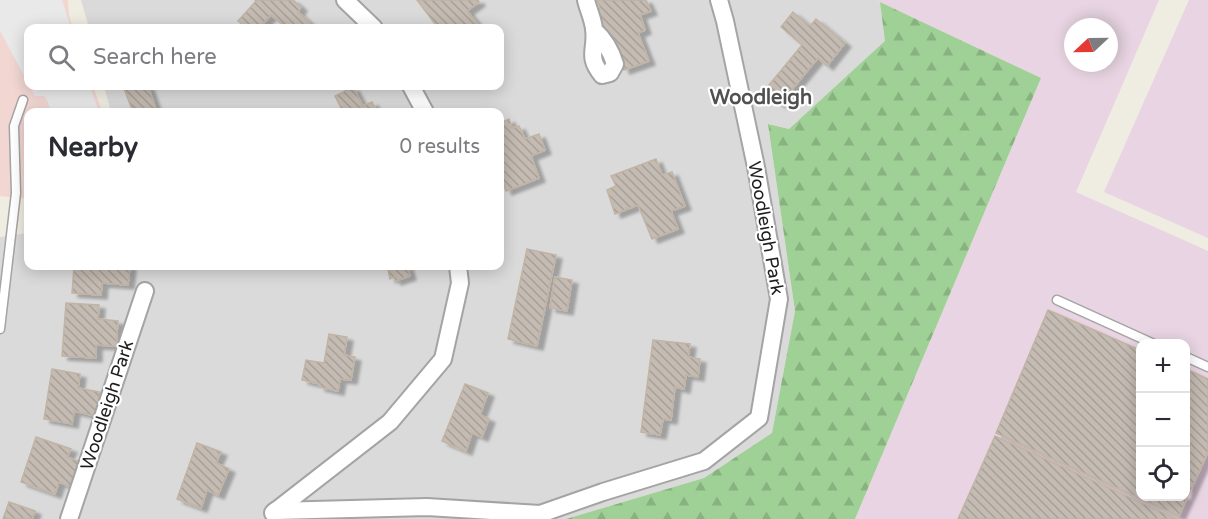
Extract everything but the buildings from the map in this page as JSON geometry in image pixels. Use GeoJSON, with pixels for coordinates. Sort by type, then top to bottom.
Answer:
{"type":"FeatureCollection","features":[{"type":"Feature","properties":{"kind":"street"},"geometry":{"type":"LineString","coordinates":[[345,0],[370,24]]}},
{"type":"Feature","properties":{"kind":"street"},"geometry":{"type":"LineString","coordinates":[[586,0],[594,30]]}},
{"type":"Feature","properties":{"kind":"street","name":"Woodleigh Park"},"geometry":{"type":"LineString","coordinates":[[271,515],[428,507],[540,514],[704,461],[759,418],[779,299],[756,167],[719,0]]}},
{"type":"Feature","properties":{"kind":"street"},"geometry":{"type":"LineString","coordinates":[[413,90],[423,108]]}},
{"type":"Feature","properties":{"kind":"street","name":"Woodleigh Park"},"geometry":{"type":"LineString","coordinates":[[271,515],[390,422],[443,359],[460,283],[458,270]]}},
{"type":"Feature","properties":{"kind":"street","name":"Woodleigh Park"},"geometry":{"type":"LineString","coordinates":[[69,519],[145,291]]}},
{"type":"Feature","properties":{"kind":"lane"},"geometry":{"type":"LineString","coordinates":[[0,329],[16,193],[14,126],[23,100]]}},
{"type":"Feature","properties":{"kind":"lane"},"geometry":{"type":"LineString","coordinates":[[1057,300],[1144,339]]}},
{"type":"Feature","properties":{"kind":"lane"},"geometry":{"type":"LineString","coordinates":[[1190,359],[1208,367]]}},
{"type":"Feature","properties":{"kind":"shaded area"},"geometry":{"type":"Polygon","coordinates":[[[0,0],[68,0],[72,24],[24,24],[24,90],[94,90],[101,108],[24,108],[24,199],[0,196],[0,0]]]}},
{"type":"Feature","properties":{"kind":"shaded area"},"geometry":{"type":"Polygon","coordinates":[[[0,0],[62,0],[70,24],[24,24],[24,76],[0,31],[0,0]]]}},
{"type":"Feature","properties":{"kind":"shaded area"},"geometry":{"type":"Polygon","coordinates":[[[81,0],[876,0],[880,2],[886,41],[789,129],[768,124],[795,311],[772,433],[704,478],[566,519],[0,519],[0,237],[24,234],[24,270],[504,270],[504,108],[110,108],[105,90],[504,90],[504,24],[88,24],[81,0]]]}},
{"type":"Feature","properties":{"kind":"shaded area"},"geometry":{"type":"Polygon","coordinates":[[[876,0],[1159,0],[1076,192],[1208,251],[1208,519],[855,519],[1041,78],[876,0]]]}},
{"type":"Feature","properties":{"kind":"shaded area"},"geometry":{"type":"Polygon","coordinates":[[[1189,0],[1208,0],[1208,238],[1104,192],[1189,0]]]}},
{"type":"Feature","properties":{"kind":"shaded area"},"geometry":{"type":"Polygon","coordinates":[[[32,90],[91,90],[98,108],[50,108],[44,96],[35,96],[32,90]]]}},
{"type":"Feature","properties":{"kind":"green space"},"geometry":{"type":"Polygon","coordinates":[[[880,2],[1041,78],[855,519],[566,519],[704,478],[772,433],[795,311],[768,124],[789,129],[885,41],[880,2]]]}},
{"type":"Feature","properties":{"kind":"district","name":"Woodleigh"},"geometry":{"type":"Point","coordinates":[761,98]}}]}
